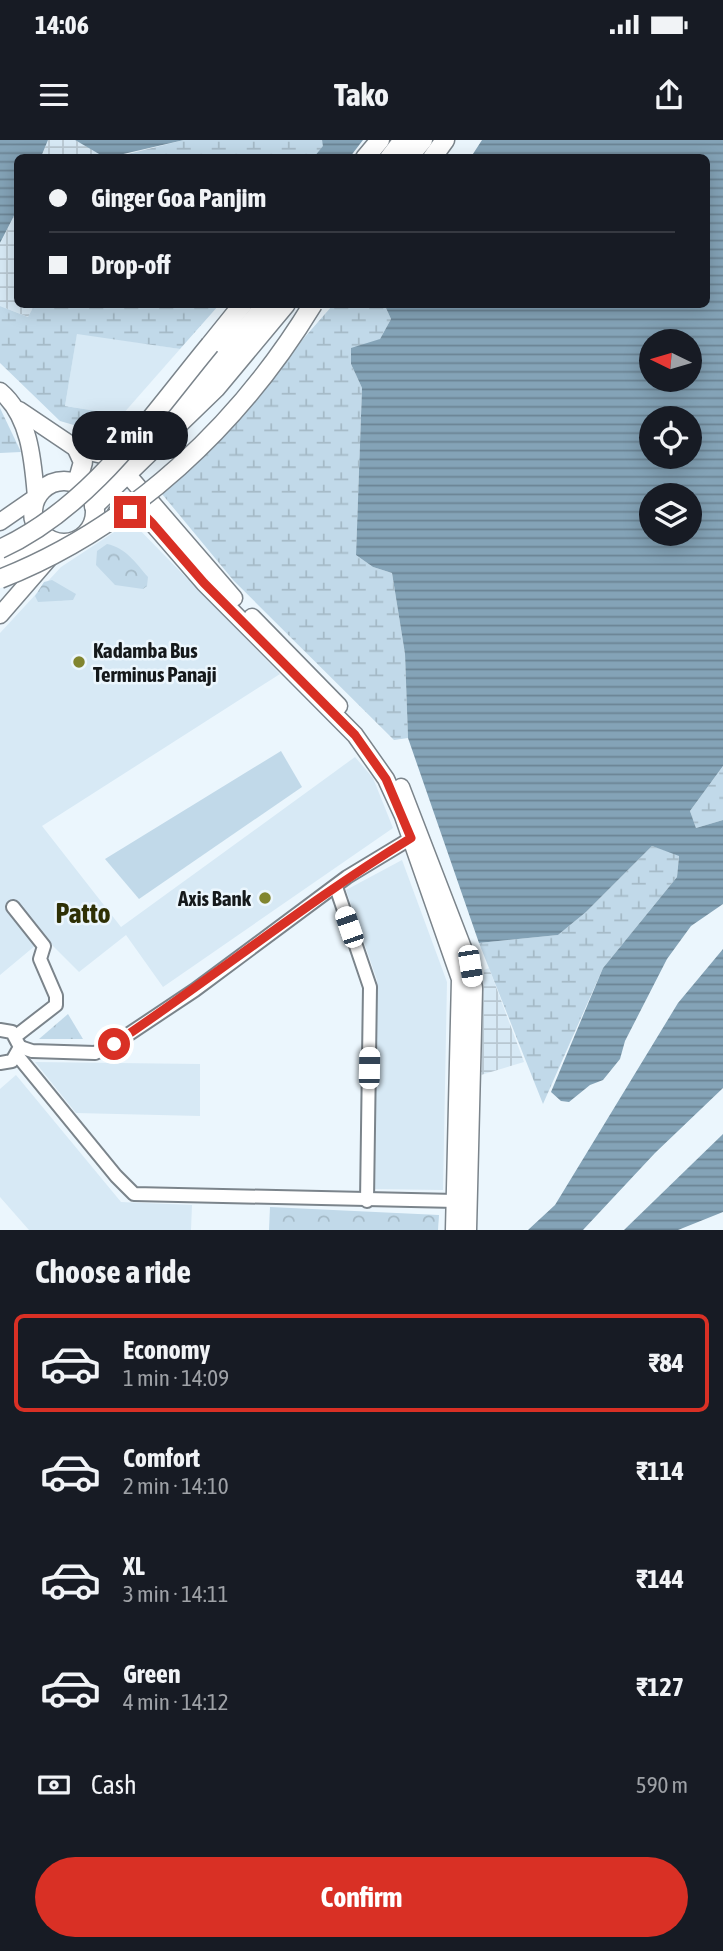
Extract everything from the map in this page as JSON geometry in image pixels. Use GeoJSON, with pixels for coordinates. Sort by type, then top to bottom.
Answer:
{"type":"FeatureCollection","features":[{"type":"Feature","properties":{"kind":"highway"},"geometry":{"type":"LineString","coordinates":[[368,154],[380,140]]}},
{"type":"Feature","properties":{"kind":"highway"},"geometry":{"type":"LineString","coordinates":[[392,154],[403,140]]}},
{"type":"Feature","properties":{"kind":"highway"},"geometry":{"type":"LineString","coordinates":[[411,154],[423,140]]}},
{"type":"Feature","properties":{"kind":"highway"},"geometry":{"type":"LineString","coordinates":[[0,550],[52,517],[91,485],[240,308]]}},
{"type":"Feature","properties":{"kind":"highway"},"geometry":{"type":"LineString","coordinates":[[263,308],[208,374],[123,466],[79,539],[58,542],[39,531],[35,523],[36,497],[42,490],[58,481],[79,484],[123,466],[216,388],[283,308]]}},
{"type":"Feature","properties":{"kind":"highway"},"geometry":{"type":"LineString","coordinates":[[0,568],[48,548],[82,529],[121,501],[178,453],[308,308]]}},
{"type":"Feature","properties":{"kind":"highway"},"geometry":{"type":"LineString","coordinates":[[0,579],[81,540],[140,501],[179,467],[289,344],[310,308]]}},
{"type":"Feature","properties":{"kind":"highway"},"geometry":{"type":"LineString","coordinates":[[77,449],[83,462],[79,484]]}},
{"type":"Feature","properties":{"kind":"highway"},"geometry":{"type":"LineString","coordinates":[[79,484],[90,494],[94,514]]}},
{"type":"Feature","properties":{"kind":"main road"},"geometry":{"type":"LineString","coordinates":[[0,390],[17,408],[77,449],[123,466],[227,592],[356,723],[397,778],[416,835],[470,966],[474,988],[463,1160],[454,1230]]}},
{"type":"Feature","properties":{"kind":"main road"},"geometry":{"type":"LineString","coordinates":[[0,522],[36,497],[29,445],[17,408]]}},
{"type":"Feature","properties":{"kind":"main road"},"geometry":{"type":"LineString","coordinates":[[94,514],[130,512],[145,516],[204,583],[355,735],[386,779],[416,835]]}},
{"type":"Feature","properties":{"kind":"main road"},"geometry":{"type":"LineString","coordinates":[[0,550],[58,542]]}},
{"type":"Feature","properties":{"kind":"main road"},"geometry":{"type":"LineString","coordinates":[[0,615],[58,542]]}},
{"type":"Feature","properties":{"kind":"main road"},"geometry":{"type":"LineString","coordinates":[[463,1160],[468,1230]]}},
{"type":"Feature","properties":{"kind":"street"},"geometry":{"type":"LineString","coordinates":[[18,1046],[32,1051],[95,1053],[114,1044],[217,974],[336,887],[416,835]]}},
{"type":"Feature","properties":{"kind":"street"},"geometry":{"type":"LineString","coordinates":[[336,887],[370,987],[367,1201]]}},
{"type":"Feature","properties":{"kind":"street"},"geometry":{"type":"LineString","coordinates":[[1,1064],[56,1004],[56,996],[40,958],[44,946],[13,907]]}},
{"type":"Feature","properties":{"kind":"street"},"geometry":{"type":"LineString","coordinates":[[0,1030],[7,1030],[122,1183],[134,1194],[456,1201]]}},
{"type":"Feature","properties":{"kind":"shaded area"},"geometry":{"type":"Polygon","coordinates":[[[0,140],[48,140],[42,154],[14,154],[14,216],[0,243],[0,140]]]}},
{"type":"Feature","properties":{"kind":"shaded area"},"geometry":{"type":"Polygon","coordinates":[[[48,140],[75,140],[101,154],[43,154],[48,140]]]}},
{"type":"Feature","properties":{"kind":"shaded area"},"geometry":{"type":"Polygon","coordinates":[[[75,140],[184,140],[123,154],[99,154],[75,140]]]}},
{"type":"Feature","properties":{"kind":"shaded area"},"geometry":{"type":"Polygon","coordinates":[[[322,140],[363,140],[352,154],[316,154],[323,146],[322,140]]]}},
{"type":"Feature","properties":{"kind":"shaded area"},"geometry":{"type":"Polygon","coordinates":[[[482,140],[723,140],[723,766],[690,811],[696,828],[723,820],[723,904],[691,926],[667,959],[625,1041],[620,1059],[603,1080],[590,1085],[569,1102],[561,1101],[551,1092],[603,968],[677,877],[679,856],[652,846],[586,912],[558,935],[479,943],[408,738],[405,654],[392,573],[373,567],[356,555],[362,388],[351,364],[351,348],[380,339],[391,319],[386,308],[710,308],[710,154],[473,154],[482,140]]]}},
{"type":"Feature","properties":{"kind":"shaded area"},"geometry":{"type":"Polygon","coordinates":[[[14,216],[14,308],[33,308],[28,317],[0,306],[0,244],[14,216]]]}},
{"type":"Feature","properties":{"kind":"shaded area"},"geometry":{"type":"Polygon","coordinates":[[[77,333],[180,349],[122,415],[65,406],[77,333]]]}},
{"type":"Feature","properties":{"kind":"shaded area"},"geometry":{"type":"Polygon","coordinates":[[[131,521],[280,674],[42,826],[121,927],[355,757],[373,778],[393,828],[163,987],[126,935],[79,972],[44,937],[8,909],[36,945],[0,975],[0,633],[61,567],[131,521]]]}},
{"type":"Feature","properties":{"kind":"shaded area"},"geometry":{"type":"Polygon","coordinates":[[[402,860],[447,982],[443,1190],[375,1189],[377,980],[346,890],[402,860]]]}},
{"type":"Feature","properties":{"kind":"shaded area"},"geometry":{"type":"Polygon","coordinates":[[[723,949],[723,1088],[655,1153],[583,1230],[528,1230],[555,1205],[678,1003],[723,949]]]}},
{"type":"Feature","properties":{"kind":"shaded area"},"geometry":{"type":"Polygon","coordinates":[[[489,968],[524,1062],[481,1075],[484,970],[489,968]]]}},
{"type":"Feature","properties":{"kind":"shaded area"},"geometry":{"type":"Polygon","coordinates":[[[35,1062],[200,1064],[200,1116],[76,1113],[35,1062]]]}},
{"type":"Feature","properties":{"kind":"shaded area"},"geometry":{"type":"Polygon","coordinates":[[[16,1075],[121,1202],[192,1205],[191,1230],[29,1230],[0,1197],[0,1089],[16,1075]]]}},
{"type":"Feature","properties":{"kind":"shaded area"},"geometry":{"type":"Polygon","coordinates":[[[723,1134],[723,1212],[678,1230],[624,1230],[723,1134]]]}},
{"type":"Feature","properties":{"kind":"green space"},"geometry":{"type":"Polygon","coordinates":[[[184,140],[322,140],[324,146],[317,154],[128,154],[184,140]]]}},
{"type":"Feature","properties":{"kind":"green space"},"geometry":{"type":"Polygon","coordinates":[[[0,306],[28,317],[33,308],[216,308],[180,349],[77,334],[65,406],[122,415],[101,433],[60,421],[0,363],[0,306]]]}},
{"type":"Feature","properties":{"kind":"green space"},"geometry":{"type":"Polygon","coordinates":[[[330,308],[386,308],[391,319],[380,339],[351,364],[362,388],[356,555],[373,567],[392,573],[405,654],[408,738],[394,740],[234,581],[162,494],[168,481],[232,420],[330,308]]]}},
{"type":"Feature","properties":{"kind":"green space"},"geometry":{"type":"Polygon","coordinates":[[[0,408],[21,452],[0,453],[0,408]]]}},
{"type":"Feature","properties":{"kind":"green space"},"geometry":{"type":"Polygon","coordinates":[[[107,544],[125,552],[134,561],[148,577],[147,586],[143,589],[115,585],[96,565],[97,551],[107,544]]]}},
{"type":"Feature","properties":{"kind":"green space"},"geometry":{"type":"Polygon","coordinates":[[[52,580],[76,594],[73,600],[38,602],[35,596],[44,582],[52,580]]]}},
{"type":"Feature","properties":{"kind":"green space"},"geometry":{"type":"Polygon","coordinates":[[[281,751],[302,787],[139,899],[105,859],[281,751]]]}},
{"type":"Feature","properties":{"kind":"green space"},"geometry":{"type":"Polygon","coordinates":[[[723,766],[723,820],[696,828],[690,811],[723,766]]]}},
{"type":"Feature","properties":{"kind":"green space"},"geometry":{"type":"Polygon","coordinates":[[[652,846],[679,855],[677,877],[603,968],[543,1104],[479,943],[558,935],[586,912],[652,846]]]}},
{"type":"Feature","properties":{"kind":"green space"},"geometry":{"type":"Polygon","coordinates":[[[68,1014],[83,1039],[39,1039],[68,1014]]]}},
{"type":"Feature","properties":{"kind":"green space"},"geometry":{"type":"Polygon","coordinates":[[[270,1207],[439,1215],[438,1230],[269,1230],[270,1207]]]}},
{"type":"Feature","properties":{"kind":"place","name":"Kadamba Bus Terminus Panaji"},"geometry":{"type":"Point","coordinates":[79,662]}},
{"type":"Feature","properties":{"kind":"place","name":"Axis Bank"},"geometry":{"type":"Point","coordinates":[265,898]}},
{"type":"Feature","properties":{"kind":"district","name":"Patto"},"geometry":{"type":"Point","coordinates":[83,913]}},
{"type":"Feature","properties":{"kind":"route"},"geometry":{"type":"LineString","coordinates":[[114,1044],[272,935],[347,877],[411,838],[386,779],[355,735],[299,682],[204,583],[145,516],[130,512]]}}]}
